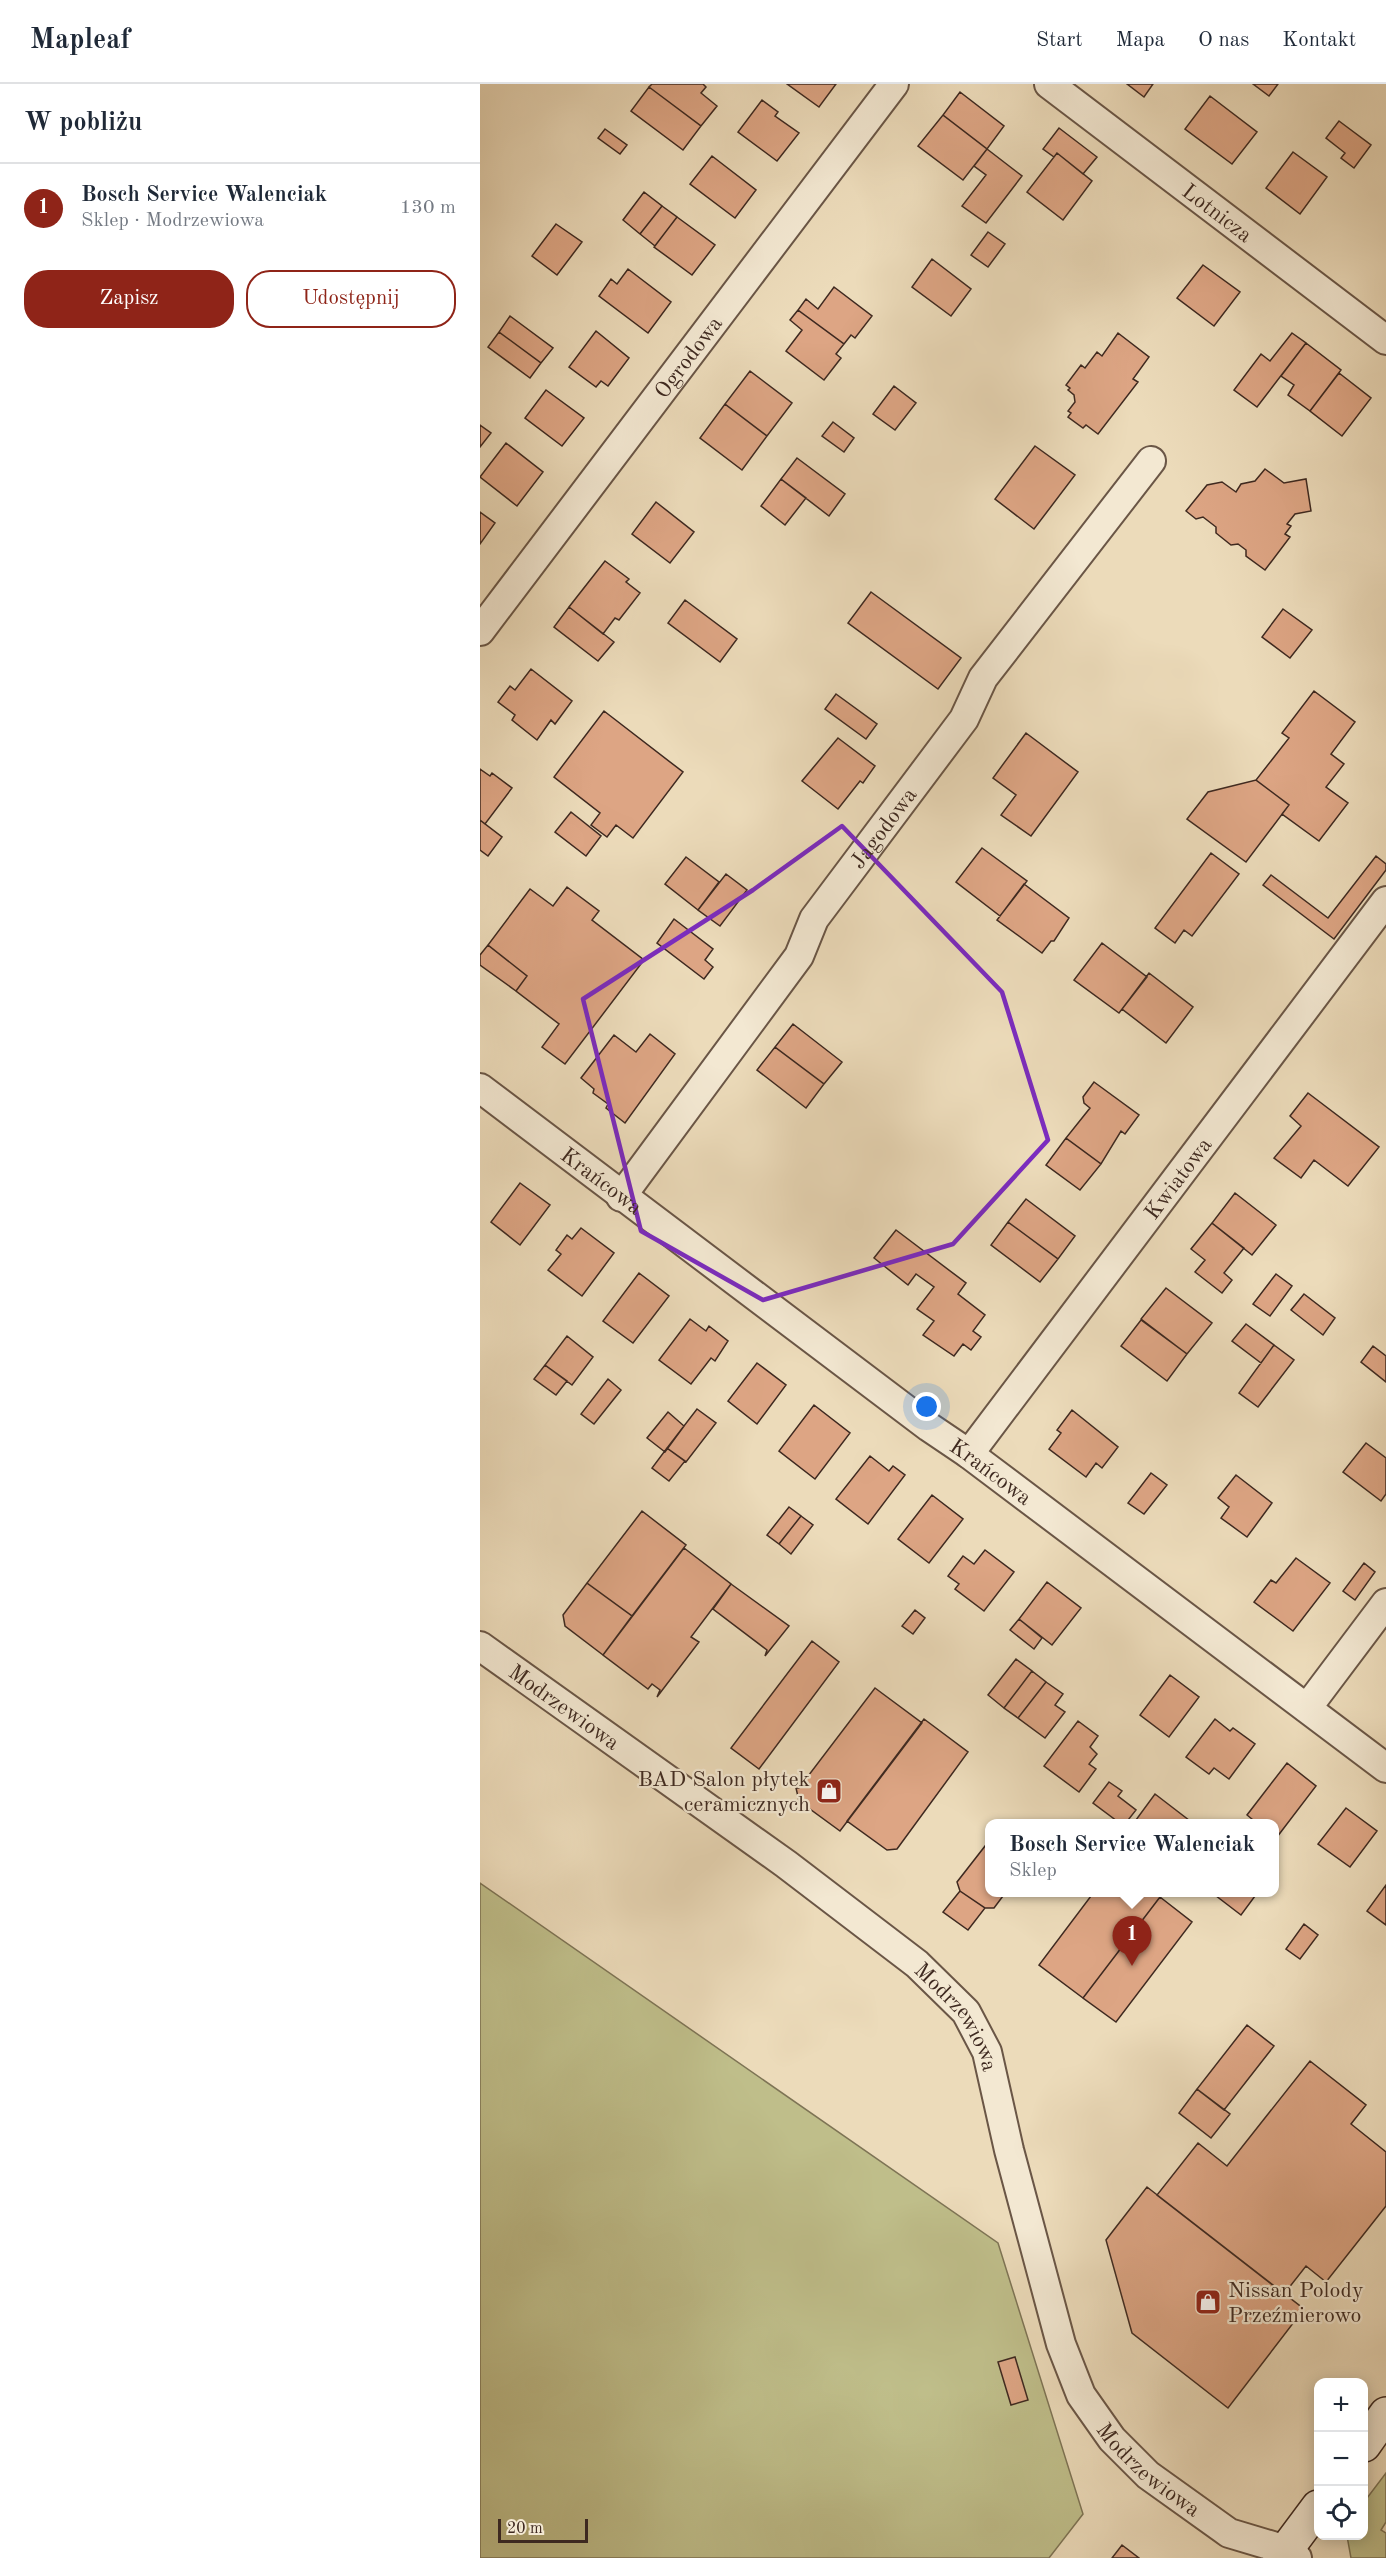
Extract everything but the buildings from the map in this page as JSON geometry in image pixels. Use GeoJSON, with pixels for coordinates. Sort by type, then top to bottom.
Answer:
{"type":"FeatureCollection","features":[{"type":"Feature","properties":{"kind":"street","name":"Ogrodowa"},"geometry":{"type":"LineString","coordinates":[[480,631],[894,84]]}},
{"type":"Feature","properties":{"kind":"street","name":"Lotnicza"},"geometry":{"type":"LineString","coordinates":[[1049,84],[1386,340]]}},
{"type":"Feature","properties":{"kind":"street","name":"Jagodowa"},"geometry":{"type":"LineString","coordinates":[[621,1197],[799,956],[814,920],[964,719],[983,678],[1151,461]]}},
{"type":"Feature","properties":{"kind":"street","name":"Kwiatowa"},"geometry":{"type":"LineString","coordinates":[[969,1454],[1386,901]]}},
{"type":"Feature","properties":{"kind":"street","name":"Krańcowa"},"geometry":{"type":"LineString","coordinates":[[480,1088],[621,1197],[929,1427],[969,1454],[1386,1768]]}},
{"type":"Feature","properties":{"kind":"street"},"geometry":{"type":"LineString","coordinates":[[1307,1708],[1386,1603]]}},
{"type":"Feature","properties":{"kind":"street","name":"Modrzewiowa"},"geometry":{"type":"LineString","coordinates":[[480,1646],[786,1864],[917,1964],[966,2012],[987,2052],[1009,2151],[1061,2344],[1081,2395],[1112,2439],[1148,2475],[1229,2533],[1288,2555]]}},
{"type":"Feature","properties":{"kind":"street"},"geometry":{"type":"LineString","coordinates":[[1368,2439],[1386,2414]]}},
{"type":"Feature","properties":{"kind":"street"},"geometry":{"type":"LineString","coordinates":[[1288,2555],[1314,2513]]}},
{"type":"Feature","properties":{"kind":"street","name":"Modrzewiowa"},"geometry":{"type":"LineString","coordinates":[[1229,2533],[1243,2558]]}},
{"type":"Feature","properties":{"kind":"highlighted area"},"geometry":{"type":"Polygon","coordinates":[[[842,826],[1002,992],[1048,1140],[953,1244],[763,1300],[641,1231],[583,999],[753,890],[842,826]]]}},
{"type":"Feature","properties":{"kind":"shaded area"},"geometry":{"type":"Polygon","coordinates":[[[480,1883],[998,2243],[1083,2514],[1049,2558],[480,2558],[480,1883]]]}},
{"type":"Feature","properties":{"kind":"shaded area"},"geometry":{"type":"Polygon","coordinates":[[[1386,2473],[1386,2522],[1381,2530],[1386,2533],[1386,2558],[1351,2558],[1348,2540],[1368,2540],[1368,2497],[1386,2473]]]}},
{"type":"Feature","properties":{"kind":"place","name":"BAD Salon płytek ceramicznych"},"geometry":{"type":"Point","coordinates":[829,1791]}},
{"type":"Feature","properties":{"kind":"place","name":"Bosch Service Walenciak"},"geometry":{"type":"Point","coordinates":[1132,1966]}},
{"type":"Feature","properties":{"kind":"place","name":"Nissan Polody Przeźmierowo"},"geometry":{"type":"Point","coordinates":[1208,2302]}}]}
